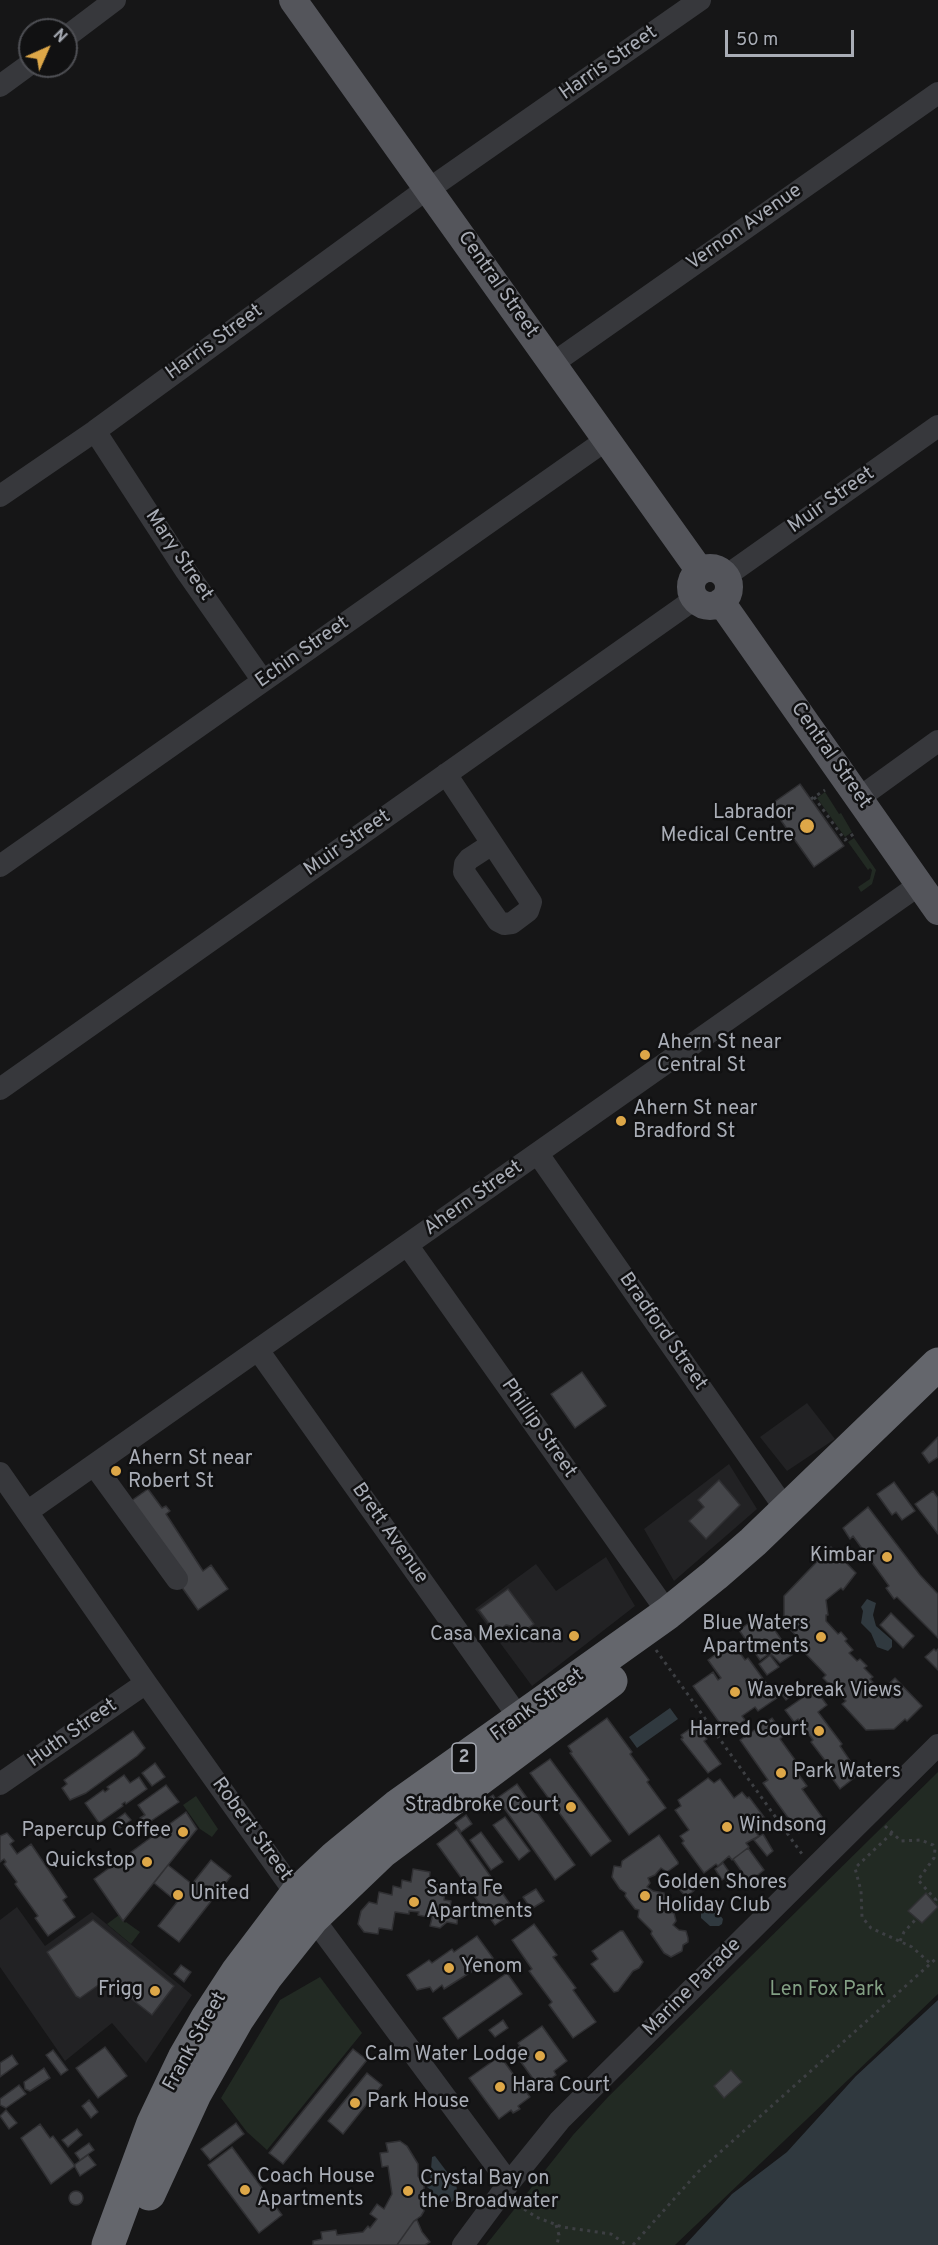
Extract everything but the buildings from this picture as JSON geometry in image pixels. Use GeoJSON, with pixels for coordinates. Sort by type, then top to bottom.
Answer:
{"type":"FeatureCollection","features":[{"type":"Feature","properties":{"kind":"highway","name":"Frank Street"},"geometry":{"type":"LineString","coordinates":[[130,2245],[172,2140],[218,2052],[266,1977],[335,1857],[397,1806],[668,1613],[715,1575],[938,1365]]}},
{"type":"Feature","properties":{"kind":"highway","name":"Frank Street"},"geometry":{"type":"LineString","coordinates":[[108,2245],[153,2122],[184,2058],[237,1972],[305,1906],[382,1852],[655,1648],[740,1580],[938,1392]]}},
{"type":"Feature","properties":{"kind":"main road","name":"Central Street"},"geometry":{"type":"LineString","coordinates":[[294,0],[938,911]]}},
{"type":"Feature","properties":{"kind":"street"},"geometry":{"type":"LineString","coordinates":[[78,28],[115,0]]}},
{"type":"Feature","properties":{"kind":"street","name":"Harris Street"},"geometry":{"type":"LineString","coordinates":[[0,496],[95,430],[428,188],[700,0]]}},
{"type":"Feature","properties":{"kind":"street"},"geometry":{"type":"LineString","coordinates":[[0,86],[18,73]]}},
{"type":"Feature","properties":{"kind":"street","name":"Vernon Avenue"},"geometry":{"type":"LineString","coordinates":[[552,364],[938,93]]}},
{"type":"Feature","properties":{"kind":"street","name":"Muir Street"},"geometry":{"type":"LineString","coordinates":[[0,1089],[938,426]]}},
{"type":"Feature","properties":{"kind":"street","name":"Mary Street"},"geometry":{"type":"LineString","coordinates":[[95,430],[186,571],[263,681]]}},
{"type":"Feature","properties":{"kind":"street","name":"Echin Street"},"geometry":{"type":"LineString","coordinates":[[0,866],[606,440]]}},
{"type":"Feature","properties":{"kind":"street"},"geometry":{"type":"LineString","coordinates":[[859,798],[933,752]]}},
{"type":"Feature","properties":{"kind":"street"},"geometry":{"type":"LineString","coordinates":[[446,774],[492,844]]}},
{"type":"Feature","properties":{"kind":"street","name":"Ahern Street"},"geometry":{"type":"LineString","coordinates":[[27,1512],[919,885]]}},
{"type":"Feature","properties":{"kind":"street","name":"Bradford Street"},"geometry":{"type":"LineString","coordinates":[[538,1154],[786,1510]]}},
{"type":"Feature","properties":{"kind":"street","name":"Phillip Street"},"geometry":{"type":"LineString","coordinates":[[408,1246],[668,1613]]}},
{"type":"Feature","properties":{"kind":"street","name":"Brett Avenue"},"geometry":{"type":"LineString","coordinates":[[258,1350],[520,1719]]}},
{"type":"Feature","properties":{"kind":"street"},"geometry":{"type":"LineString","coordinates":[[94,1465],[177,1579]]}},
{"type":"Feature","properties":{"kind":"street","name":"Robert Street"},"geometry":{"type":"LineString","coordinates":[[0,1473],[305,1906],[509,2183]]}},
{"type":"Feature","properties":{"kind":"street","name":"Huth Street"},"geometry":{"type":"LineString","coordinates":[[0,1784],[146,1683]]}},
{"type":"Feature","properties":{"kind":"street","name":"Marine Parade"},"geometry":{"type":"LineString","coordinates":[[463,2245],[560,2120],[938,1745]]}},
{"type":"Feature","properties":{"kind":"path"},"geometry":{"type":"LineString","coordinates":[[825,790],[813,798],[845,840],[855,832]]}},
{"type":"Feature","properties":{"kind":"path"},"geometry":{"type":"LineString","coordinates":[[655,1648],[804,1857]]}},
{"type":"Feature","properties":{"kind":"path"},"geometry":{"type":"LineString","coordinates":[[931,1964],[912,1947],[871,1928],[862,1917],[861,1891],[855,1868],[892,1833],[901,1841],[925,1840],[936,1847],[935,1853],[933,1862],[918,1881],[936,1900],[933,1903]]}},
{"type":"Feature","properties":{"kind":"path"},"geometry":{"type":"LineString","coordinates":[[900,1941],[904,1932],[917,1918]]}},
{"type":"Feature","properties":{"kind":"path"},"geometry":{"type":"LineString","coordinates":[[633,2245],[698,2172],[938,1957]]}},
{"type":"Feature","properties":{"kind":"path"},"geometry":{"type":"LineString","coordinates":[[518,2205],[536,2217],[556,2225],[611,2234],[627,2245]]}},
{"type":"Feature","properties":{"kind":"path"},"geometry":{"type":"LineString","coordinates":[[556,2225],[559,2235],[557,2245]]}},
{"type":"Feature","properties":{"kind":"shaded area"},"geometry":{"type":"Polygon","coordinates":[[[807,1403],[835,1439],[787,1471],[760,1437],[807,1403]]]}},
{"type":"Feature","properties":{"kind":"shaded area"},"geometry":{"type":"Polygon","coordinates":[[[729,1464],[757,1509],[674,1581],[644,1529],[729,1464]]]}},
{"type":"Feature","properties":{"kind":"shaded area"},"geometry":{"type":"Polygon","coordinates":[[[606,1557],[635,1606],[532,1686],[475,1609],[536,1564],[556,1591],[606,1557]]]}},
{"type":"Feature","properties":{"kind":"shaded area"},"geometry":{"type":"Polygon","coordinates":[[[867,1599],[876,1603],[873,1615],[876,1626],[892,1640],[892,1647],[888,1651],[877,1647],[871,1633],[861,1623],[863,1611],[861,1607],[867,1599]]]}},
{"type":"Feature","properties":{"kind":"shaded area"},"geometry":{"type":"Polygon","coordinates":[[[670,1708],[678,1719],[637,1748],[629,1737],[670,1708]]]}},
{"type":"Feature","properties":{"kind":"shaded area"},"geometry":{"type":"Polygon","coordinates":[[[706,1899],[723,1919],[719,1926],[710,1926],[701,1918],[701,1904],[706,1899]]]}},
{"type":"Feature","properties":{"kind":"shaded area"},"geometry":{"type":"Polygon","coordinates":[[[17,1907],[45,1946],[92,1912],[192,1995],[146,2063],[112,2023],[65,2061],[0,1967],[0,1920],[17,1907]]]}},
{"type":"Feature","properties":{"kind":"shaded area"},"geometry":{"type":"Polygon","coordinates":[[[938,2000],[938,2245],[685,2245],[732,2194],[787,2152],[856,2076],[938,2000]]]}},
{"type":"Feature","properties":{"kind":"shaded area"},"geometry":{"type":"Polygon","coordinates":[[[435,2156],[456,2184],[454,2200],[446,2206],[433,2201],[432,2191],[427,2187],[430,2181],[432,2157],[435,2156]]]}},
{"type":"Feature","properties":{"kind":"green space"},"geometry":{"type":"Polygon","coordinates":[[[825,792],[852,832],[845,837],[817,798],[825,792]]]}},
{"type":"Feature","properties":{"kind":"green space"},"geometry":{"type":"Polygon","coordinates":[[[854,838],[876,870],[872,884],[861,892],[858,887],[870,879],[872,870],[870,868],[868,870],[848,842],[854,838]]]}},
{"type":"Feature","properties":{"kind":"green space","name":"Len Fox Park"},"geometry":{"type":"Polygon","coordinates":[[[938,1772],[938,1994],[675,2245],[486,2245],[573,2135],[608,2097],[938,1772]]]}},
{"type":"Feature","properties":{"kind":"green space"},"geometry":{"type":"Polygon","coordinates":[[[196,1796],[218,1829],[212,1837],[200,1829],[183,1805],[196,1796]]]}},
{"type":"Feature","properties":{"kind":"green space"},"geometry":{"type":"Polygon","coordinates":[[[119,1915],[125,1923],[140,1932],[131,1944],[107,1924],[119,1915]]]}},
{"type":"Feature","properties":{"kind":"green space"},"geometry":{"type":"Polygon","coordinates":[[[320,1977],[362,2033],[267,2150],[247,2132],[221,2098],[280,2000],[320,1977]]]}},
{"type":"Feature","properties":{"kind":"place","name":"Labrador Medical Centre"},"geometry":{"type":"Point","coordinates":[807,826]}},
{"type":"Feature","properties":{"kind":"place","name":"Ahern St near Central St"},"geometry":{"type":"Point","coordinates":[645,1055]}},
{"type":"Feature","properties":{"kind":"place","name":"Ahern St near Bradford St"},"geometry":{"type":"Point","coordinates":[621,1121]}},
{"type":"Feature","properties":{"kind":"place","name":"Ahern St near Robert St"},"geometry":{"type":"Point","coordinates":[116,1471]}},
{"type":"Feature","properties":{"kind":"place","name":"Kimbar"},"geometry":{"type":"Point","coordinates":[887,1557]}},
{"type":"Feature","properties":{"kind":"place","name":"Casa Mexicana"},"geometry":{"type":"Point","coordinates":[574,1636]}},
{"type":"Feature","properties":{"kind":"place","name":"Blue Waters Apartments"},"geometry":{"type":"Point","coordinates":[821,1637]}},
{"type":"Feature","properties":{"kind":"place","name":"Wavebreak Views"},"geometry":{"type":"Point","coordinates":[735,1692]}},
{"type":"Feature","properties":{"kind":"place","name":"Harred Court"},"geometry":{"type":"Point","coordinates":[819,1731]}},
{"type":"Feature","properties":{"kind":"place","name":"Park Waters"},"geometry":{"type":"Point","coordinates":[781,1773]}},
{"type":"Feature","properties":{"kind":"place","name":"Stradbroke Court"},"geometry":{"type":"Point","coordinates":[571,1807]}},
{"type":"Feature","properties":{"kind":"place","name":"Windsong"},"geometry":{"type":"Point","coordinates":[727,1827]}},
{"type":"Feature","properties":{"kind":"place","name":"Papercup Coffee"},"geometry":{"type":"Point","coordinates":[183,1832]}},
{"type":"Feature","properties":{"kind":"place","name":"Quickstop"},"geometry":{"type":"Point","coordinates":[147,1862]}},
{"type":"Feature","properties":{"kind":"place","name":"United"},"geometry":{"type":"Point","coordinates":[178,1895]}},
{"type":"Feature","properties":{"kind":"place","name":"Golden Shores Holiday Club"},"geometry":{"type":"Point","coordinates":[645,1896]}},
{"type":"Feature","properties":{"kind":"place","name":"Santa Fe Apartments"},"geometry":{"type":"Point","coordinates":[414,1902]}},
{"type":"Feature","properties":{"kind":"place","name":"Yenom"},"geometry":{"type":"Point","coordinates":[449,1968]}},
{"type":"Feature","properties":{"kind":"place","name":"Frigg"},"geometry":{"type":"Point","coordinates":[155,1991]}},
{"type":"Feature","properties":{"kind":"place","name":"Calm Water Lodge"},"geometry":{"type":"Point","coordinates":[540,2056]}},
{"type":"Feature","properties":{"kind":"place","name":"Hara Court"},"geometry":{"type":"Point","coordinates":[500,2087]}},
{"type":"Feature","properties":{"kind":"place","name":"Park House"},"geometry":{"type":"Point","coordinates":[355,2103]}},
{"type":"Feature","properties":{"kind":"place","name":"Coach House Apartments"},"geometry":{"type":"Point","coordinates":[245,2190]}},
{"type":"Feature","properties":{"kind":"place","name":"Crystal Bay on the Broadwater"},"geometry":{"type":"Point","coordinates":[408,2191]}}]}
